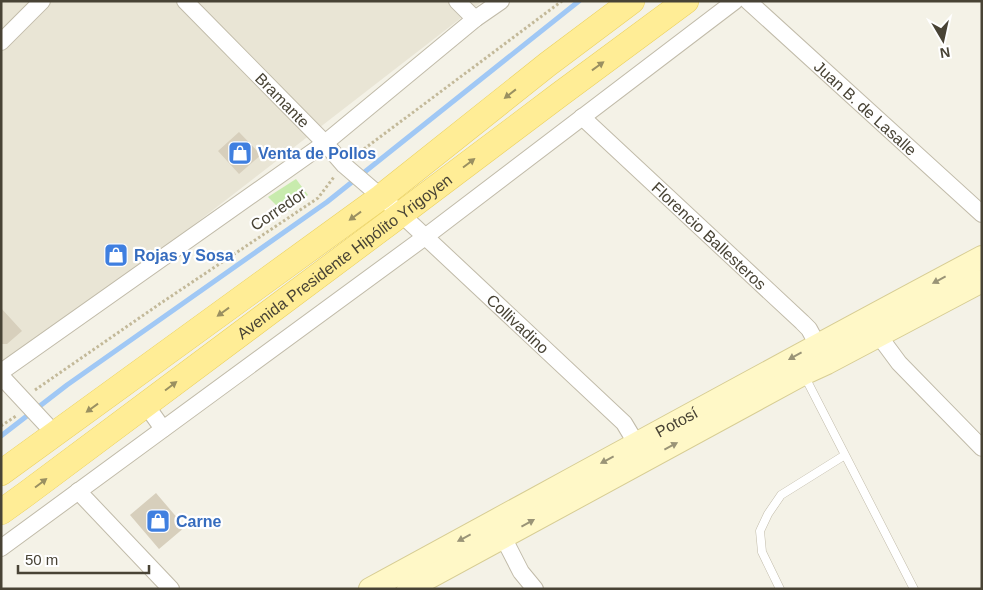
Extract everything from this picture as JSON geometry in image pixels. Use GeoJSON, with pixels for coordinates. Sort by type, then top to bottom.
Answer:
{"type":"FeatureCollection","features":[{"type":"Feature","properties":{"kind":"main road","name":"Avenida Presidente Hipólito Yrigoyen"},"geometry":{"type":"LineString","coordinates":[[1,472],[48,427],[632,1]]}},
{"type":"Feature","properties":{"kind":"main road","name":"Avenida Presidente Hipólito Yrigoyen"},"geometry":{"type":"LineString","coordinates":[[1,512],[686,1]]}},
{"type":"Feature","properties":{"kind":"main road","name":"Potosí"},"geometry":{"type":"LineString","coordinates":[[408,589],[503,537],[642,452],[822,353],[982,257]]}},
{"type":"Feature","properties":{"kind":"main road","name":"Potosí"},"geometry":{"type":"LineString","coordinates":[[370,589],[642,452],[803,374],[822,353],[879,336],[982,281]]}},
{"type":"Feature","properties":{"kind":"street"},"geometry":{"type":"LineString","coordinates":[[1,42],[42,1]]}},
{"type":"Feature","properties":{"kind":"street","name":"Bramante"},"geometry":{"type":"LineString","coordinates":[[185,1],[325,143],[347,168],[373,191]]}},
{"type":"Feature","properties":{"kind":"street"},"geometry":{"type":"LineString","coordinates":[[457,1],[475,19]]}},
{"type":"Feature","properties":{"kind":"street"},"geometry":{"type":"LineString","coordinates":[[48,427],[1,374],[325,143],[475,19],[501,1]]}},
{"type":"Feature","properties":{"kind":"street"},"geometry":{"type":"LineString","coordinates":[[1,548],[425,237],[734,1]]}},
{"type":"Feature","properties":{"kind":"street","name":"Juan B. de Lasalle"},"geometry":{"type":"LineString","coordinates":[[748,1],[982,214]]}},
{"type":"Feature","properties":{"kind":"street","name":"Florencio Ballesteros"},"geometry":{"type":"LineString","coordinates":[[582,117],[802,322],[809,329],[822,353]]}},
{"type":"Feature","properties":{"kind":"street","name":"Collivadino"},"geometry":{"type":"LineString","coordinates":[[373,191],[401,214],[624,423],[642,452]]}},
{"type":"Feature","properties":{"kind":"street"},"geometry":{"type":"LineString","coordinates":[[879,336],[899,363],[982,448]]}},
{"type":"Feature","properties":{"kind":"street"},"geometry":{"type":"LineString","coordinates":[[146,405],[164,428]]}},
{"type":"Feature","properties":{"kind":"street"},"geometry":{"type":"LineString","coordinates":[[78,491],[171,589]]}},
{"type":"Feature","properties":{"kind":"street"},"geometry":{"type":"LineString","coordinates":[[503,537],[522,572],[535,589]]}},
{"type":"Feature","properties":{"kind":"lane"},"geometry":{"type":"LineString","coordinates":[[803,374],[914,589]]}},
{"type":"Feature","properties":{"kind":"lane"},"geometry":{"type":"LineString","coordinates":[[780,589],[762,552],[760,531],[768,514],[781,495],[845,455]]}},
{"type":"Feature","properties":{"kind":"path","name":"Corredor"},"geometry":{"type":"LineString","coordinates":[[1,426],[16,416],[25,401],[169,298],[318,198],[347,168],[562,1]]}},
{"type":"Feature","properties":{"kind":"shaded area"},"geometry":{"type":"Polygon","coordinates":[[[1,1],[483,1],[10,367],[1,358],[1,1]]]}},
{"type":"Feature","properties":{"kind":"green space"},"geometry":{"type":"Polygon","coordinates":[[[296,179],[308,195],[285,214],[268,197],[296,179]]]}},
{"type":"Feature","properties":{"kind":"building","name":"Venta de Pollos"},"geometry":{"type":"Polygon","coordinates":[[[239,132],[261,155],[239,174],[218,151],[239,132]]]}},
{"type":"Feature","properties":{"kind":"building"},"geometry":{"type":"Polygon","coordinates":[[[1,308],[22,331],[7,344],[1,344],[1,308]]]}},
{"type":"Feature","properties":{"kind":"building","name":"Carne"},"geometry":{"type":"Polygon","coordinates":[[[156,493],[185,527],[159,549],[130,515],[156,493]]]}},
{"type":"Feature","properties":{"kind":"waterway"},"geometry":{"type":"LineString","coordinates":[[1,436],[67,385],[327,202],[579,1]]}},
{"type":"Feature","properties":{"kind":"place","name":"Venta de Pollos"},"geometry":{"type":"Point","coordinates":[240,153]}},
{"type":"Feature","properties":{"kind":"place","name":"Rojas y Sosa"},"geometry":{"type":"Point","coordinates":[116,255]}},
{"type":"Feature","properties":{"kind":"place","name":"Carne"},"geometry":{"type":"Point","coordinates":[158,521]}}]}
